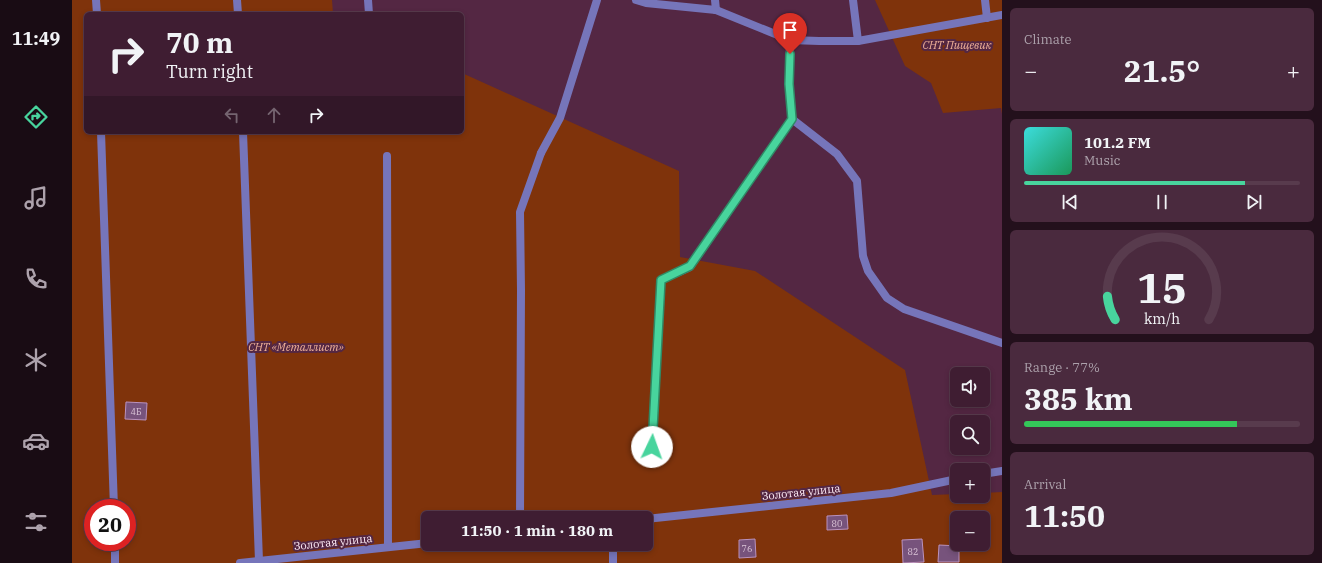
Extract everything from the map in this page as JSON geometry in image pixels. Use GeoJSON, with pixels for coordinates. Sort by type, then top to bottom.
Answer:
{"type":"FeatureCollection","features":[{"type":"Feature","properties":{"kind":"street"},"geometry":{"type":"LineString","coordinates":[[96,0],[97,12]]}},
{"type":"Feature","properties":{"kind":"street"},"geometry":{"type":"LineString","coordinates":[[238,0],[238,12]]}},
{"type":"Feature","properties":{"kind":"street"},"geometry":{"type":"LineString","coordinates":[[368,0],[370,12]]}},
{"type":"Feature","properties":{"kind":"street"},"geometry":{"type":"LineString","coordinates":[[520,511],[520,212],[541,153],[560,118],[597,0]]}},
{"type":"Feature","properties":{"kind":"street"},"geometry":{"type":"LineString","coordinates":[[636,0],[646,3],[716,10],[790,40],[858,40],[1002,15]]}},
{"type":"Feature","properties":{"kind":"street"},"geometry":{"type":"LineString","coordinates":[[715,0],[716,10]]}},
{"type":"Feature","properties":{"kind":"street"},"geometry":{"type":"LineString","coordinates":[[853,0],[858,40]]}},
{"type":"Feature","properties":{"kind":"street"},"geometry":{"type":"LineString","coordinates":[[985,0],[987,18]]}},
{"type":"Feature","properties":{"kind":"street"},"geometry":{"type":"LineString","coordinates":[[652,447],[661,280],[690,266],[792,119],[789,84],[790,40]]}},
{"type":"Feature","properties":{"kind":"street"},"geometry":{"type":"LineString","coordinates":[[792,119],[837,154],[857,181],[863,256],[868,271],[887,298],[904,309],[1002,343]]}},
{"type":"Feature","properties":{"kind":"street"},"geometry":{"type":"LineString","coordinates":[[101,134],[114,499]]}},
{"type":"Feature","properties":{"kind":"street"},"geometry":{"type":"LineString","coordinates":[[243,134],[259,561]]}},
{"type":"Feature","properties":{"kind":"street"},"geometry":{"type":"LineString","coordinates":[[387,156],[388,547]]}},
{"type":"Feature","properties":{"kind":"street"},"geometry":{"type":"LineString","coordinates":[[990,473],[1002,471]]}},
{"type":"Feature","properties":{"kind":"street","name":"Золотая улица"},"geometry":{"type":"LineString","coordinates":[[653,518],[890,493],[950,480]]}},
{"type":"Feature","properties":{"kind":"street","name":"Золотая улица"},"geometry":{"type":"LineString","coordinates":[[240,563],[421,544]]}},
{"type":"Feature","properties":{"kind":"street"},"geometry":{"type":"LineString","coordinates":[[115,551],[115,563]]}},
{"type":"Feature","properties":{"kind":"street"},"geometry":{"type":"LineString","coordinates":[[613,551],[613,563]]}},
{"type":"Feature","properties":{"kind":"green space","name":"СНТ «Металлист»"},"geometry":{"type":"Polygon","coordinates":[[[72,0],[332,0],[333,12],[84,12],[84,134],[464,134],[464,74],[679,171],[680,257],[755,271],[905,370],[932,495],[950,494],[950,503],[990,503],[990,493],[1002,492],[1002,563],[72,563],[72,0]]]}},
{"type":"Feature","properties":{"kind":"green space","name":"СНТ Пищевик"},"geometry":{"type":"Polygon","coordinates":[[[875,0],[1002,0],[1002,114],[1001,108],[943,113],[931,83],[905,66],[875,0]]]}},
{"type":"Feature","properties":{"kind":"building"},"geometry":{"type":"Polygon","coordinates":[[[126,402],[147,403],[146,420],[125,419],[126,402]]]}},
{"type":"Feature","properties":{"kind":"building"},"geometry":{"type":"Polygon","coordinates":[[[847,515],[848,529],[827,530],[827,516],[847,515]]]}},
{"type":"Feature","properties":{"kind":"building"},"geometry":{"type":"Polygon","coordinates":[[[755,539],[756,557],[739,558],[739,540],[755,539]]]}},
{"type":"Feature","properties":{"kind":"building"},"geometry":{"type":"Polygon","coordinates":[[[922,539],[924,562],[903,563],[902,540],[922,539]]]}},
{"type":"Feature","properties":{"kind":"building"},"geometry":{"type":"Polygon","coordinates":[[[939,545],[950,546],[950,551],[959,551],[959,562],[938,562],[939,545]]]}},
{"type":"Feature","properties":{"kind":"route"},"geometry":{"type":"LineString","coordinates":[[652,447],[661,280],[690,266],[792,119],[789,84],[790,54]]}}]}
